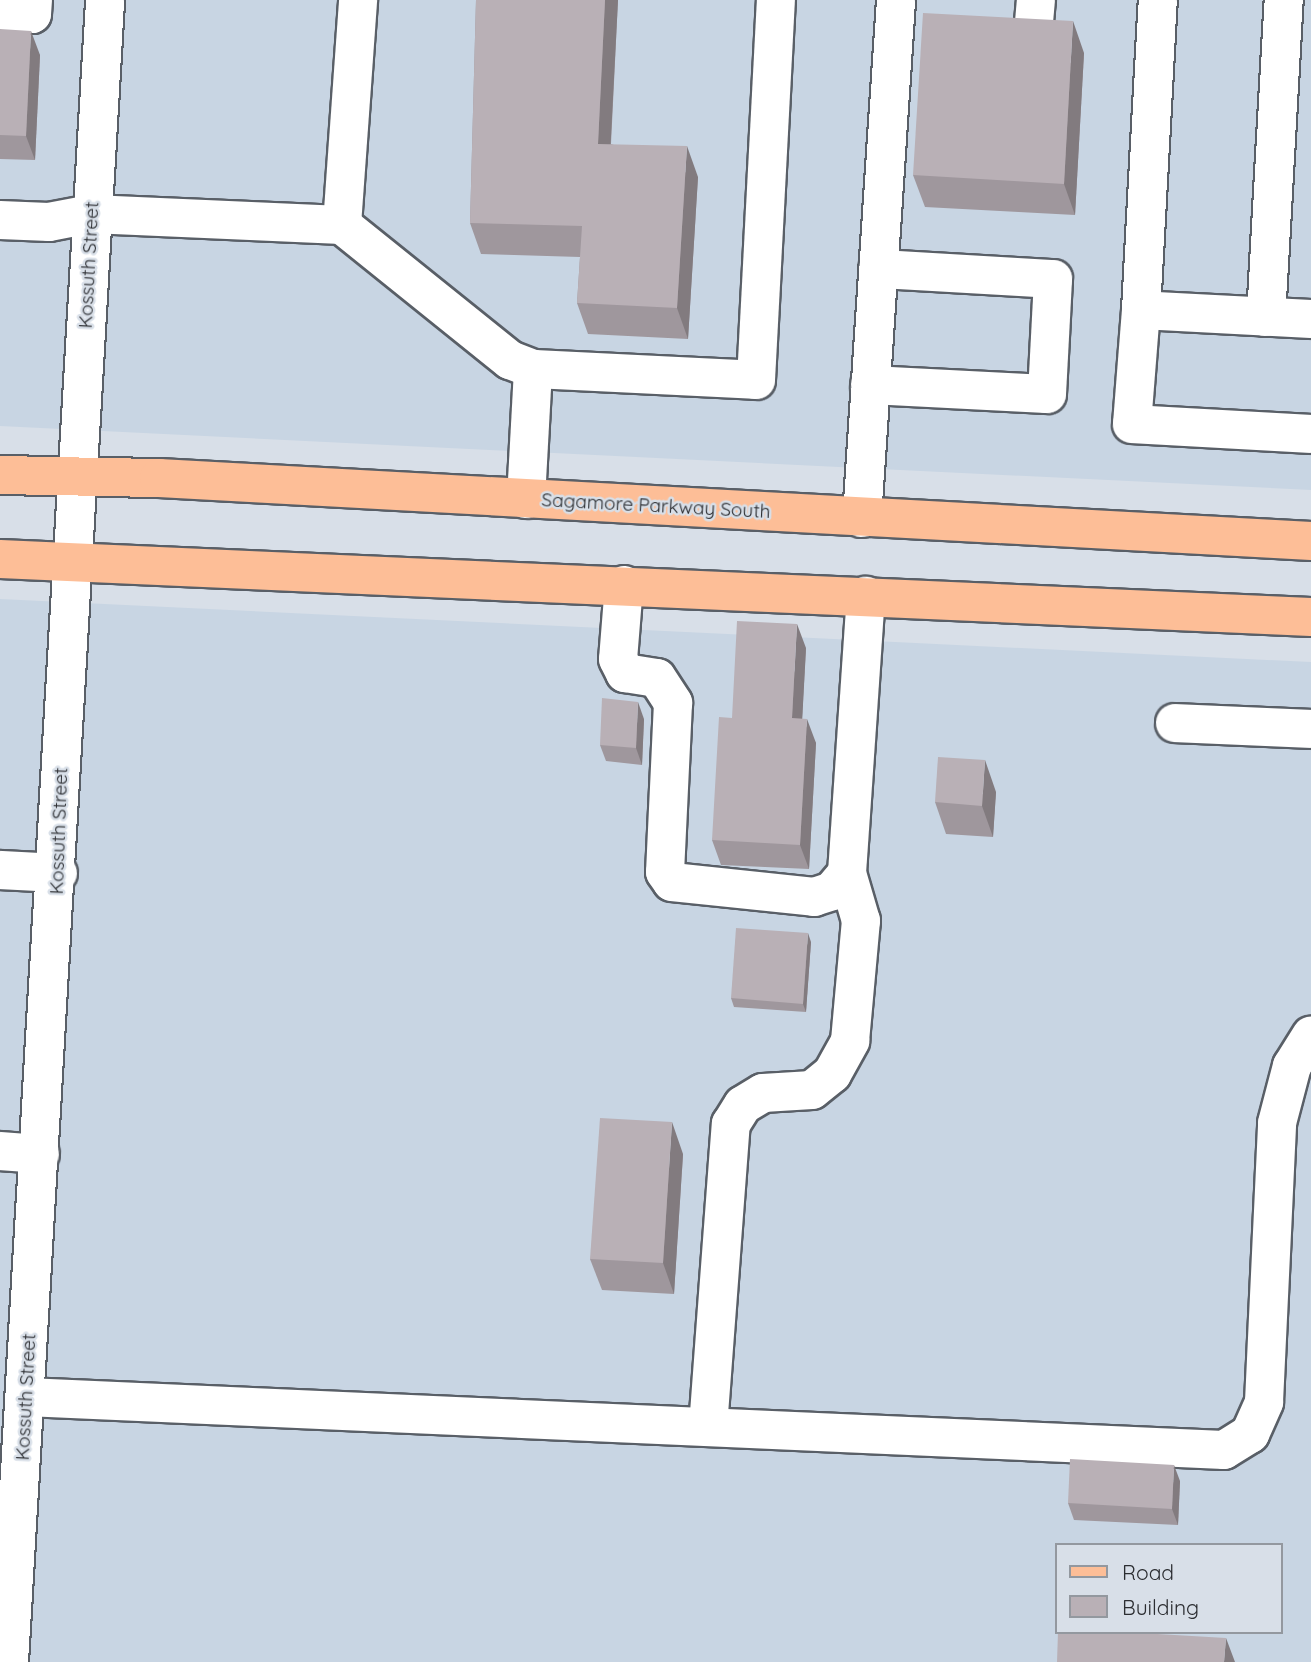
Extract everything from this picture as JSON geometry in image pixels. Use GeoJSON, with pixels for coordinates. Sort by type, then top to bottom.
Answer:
{"type":"FeatureCollection","features":[{"type":"Feature","properties":{"kind":"main road","name":"Sagamore Parkway South"},"geometry":{"type":"LineString","coordinates":[[0,475],[74,475],[1311,541]]}},
{"type":"Feature","properties":{"kind":"main road"},"geometry":{"type":"LineString","coordinates":[[0,559],[1311,617]]}},
{"type":"Feature","properties":{"kind":"street"},"geometry":{"type":"LineString","coordinates":[[0,13],[32,14],[33,0]]}},
{"type":"Feature","properties":{"kind":"street","name":"Kossuth Street"},"geometry":{"type":"LineString","coordinates":[[9,1662],[58,873],[74,475],[105,0]]}},
{"type":"Feature","properties":{"kind":"street"},"geometry":{"type":"LineString","coordinates":[[342,225],[358,0]]}},
{"type":"Feature","properties":{"kind":"street"},"geometry":{"type":"LineString","coordinates":[[0,220],[48,222],[91,214],[342,225],[509,360],[534,369],[756,380],[776,0]]}},
{"type":"Feature","properties":{"kind":"street"},"geometry":{"type":"LineString","coordinates":[[862,518],[896,0]]}},
{"type":"Feature","properties":{"kind":"street"},"geometry":{"type":"LineString","coordinates":[[1158,0],[1132,424],[1311,435]]}},
{"type":"Feature","properties":{"kind":"street"},"geometry":{"type":"LineString","coordinates":[[1266,317],[1284,0]]}},
{"type":"Feature","properties":{"kind":"street"},"geometry":{"type":"LineString","coordinates":[[870,385],[1047,394],[1053,279],[878,269]]}},
{"type":"Feature","properties":{"kind":"street"},"geometry":{"type":"LineString","coordinates":[[1141,310],[1311,319]]}},
{"type":"Feature","properties":{"kind":"street"},"geometry":{"type":"LineString","coordinates":[[526,499],[534,369]]}},
{"type":"Feature","properties":{"kind":"street"},"geometry":{"type":"LineString","coordinates":[[624,586],[618,659],[625,673],[657,678],[673,703],[665,872],[672,882],[685,889],[814,897],[832,891],[847,873]]}},
{"type":"Feature","properties":{"kind":"street"},"geometry":{"type":"LineString","coordinates":[[708,1427],[731,1124],[743,1105],[763,1093],[812,1090],[832,1074],[850,1041],[861,921],[847,873],[866,596]]}},
{"type":"Feature","properties":{"kind":"street"},"geometry":{"type":"LineString","coordinates":[[1175,723],[1311,729]]}},
{"type":"Feature","properties":{"kind":"street"},"geometry":{"type":"LineString","coordinates":[[0,870],[58,873]]}},
{"type":"Feature","properties":{"kind":"street"},"geometry":{"type":"LineString","coordinates":[[26,1397],[1224,1450],[1250,1434],[1264,1402],[1277,1123],[1292,1066],[1311,1036]]}},
{"type":"Feature","properties":{"kind":"street"},"geometry":{"type":"LineString","coordinates":[[0,1151],[40,1154]]}},
{"type":"Feature","properties":{"kind":"shaded area"},"geometry":{"type":"Polygon","coordinates":[[[0,0],[1311,0],[1311,490],[0,426],[0,0]]]}},
{"type":"Feature","properties":{"kind":"shaded area"},"geometry":{"type":"Polygon","coordinates":[[[0,599],[1311,662],[1311,1662],[0,1662],[0,599]]]}},
{"type":"Feature","properties":{"kind":"building"},"geometry":{"type":"Polygon","coordinates":[[[476,0],[605,0],[598,144],[687,146],[677,308],[577,303],[582,226],[470,223],[476,0]]]}},
{"type":"Feature","properties":{"kind":"building"},"geometry":{"type":"Polygon","coordinates":[[[923,13],[1073,21],[1064,184],[913,175],[923,13]]]}},
{"type":"Feature","properties":{"kind":"building"},"geometry":{"type":"Polygon","coordinates":[[[0,29],[31,31],[26,136],[0,135],[0,29]]]}},
{"type":"Feature","properties":{"kind":"building"},"geometry":{"type":"Polygon","coordinates":[[[737,621],[797,624],[792,718],[807,719],[800,845],[712,840],[719,717],[732,718],[737,621]]]}},
{"type":"Feature","properties":{"kind":"building"},"geometry":{"type":"Polygon","coordinates":[[[602,698],[638,702],[636,748],[600,745],[602,698]]]}},
{"type":"Feature","properties":{"kind":"building"},"geometry":{"type":"Polygon","coordinates":[[[938,757],[985,760],[982,806],[935,802],[938,757]]]}},
{"type":"Feature","properties":{"kind":"building"},"geometry":{"type":"Polygon","coordinates":[[[736,928],[808,933],[803,1004],[731,998],[736,928]]]}},
{"type":"Feature","properties":{"kind":"building"},"geometry":{"type":"Polygon","coordinates":[[[600,1118],[672,1122],[663,1263],[590,1259],[600,1118]]]}},
{"type":"Feature","properties":{"kind":"building"},"geometry":{"type":"Polygon","coordinates":[[[1070,1459],[1174,1465],[1172,1509],[1068,1503],[1070,1459]]]}},
{"type":"Feature","properties":{"kind":"building"},"geometry":{"type":"Polygon","coordinates":[[[1058,1634],[1157,1634],[1226,1638],[1224,1662],[1057,1662],[1058,1634]]]}}]}
